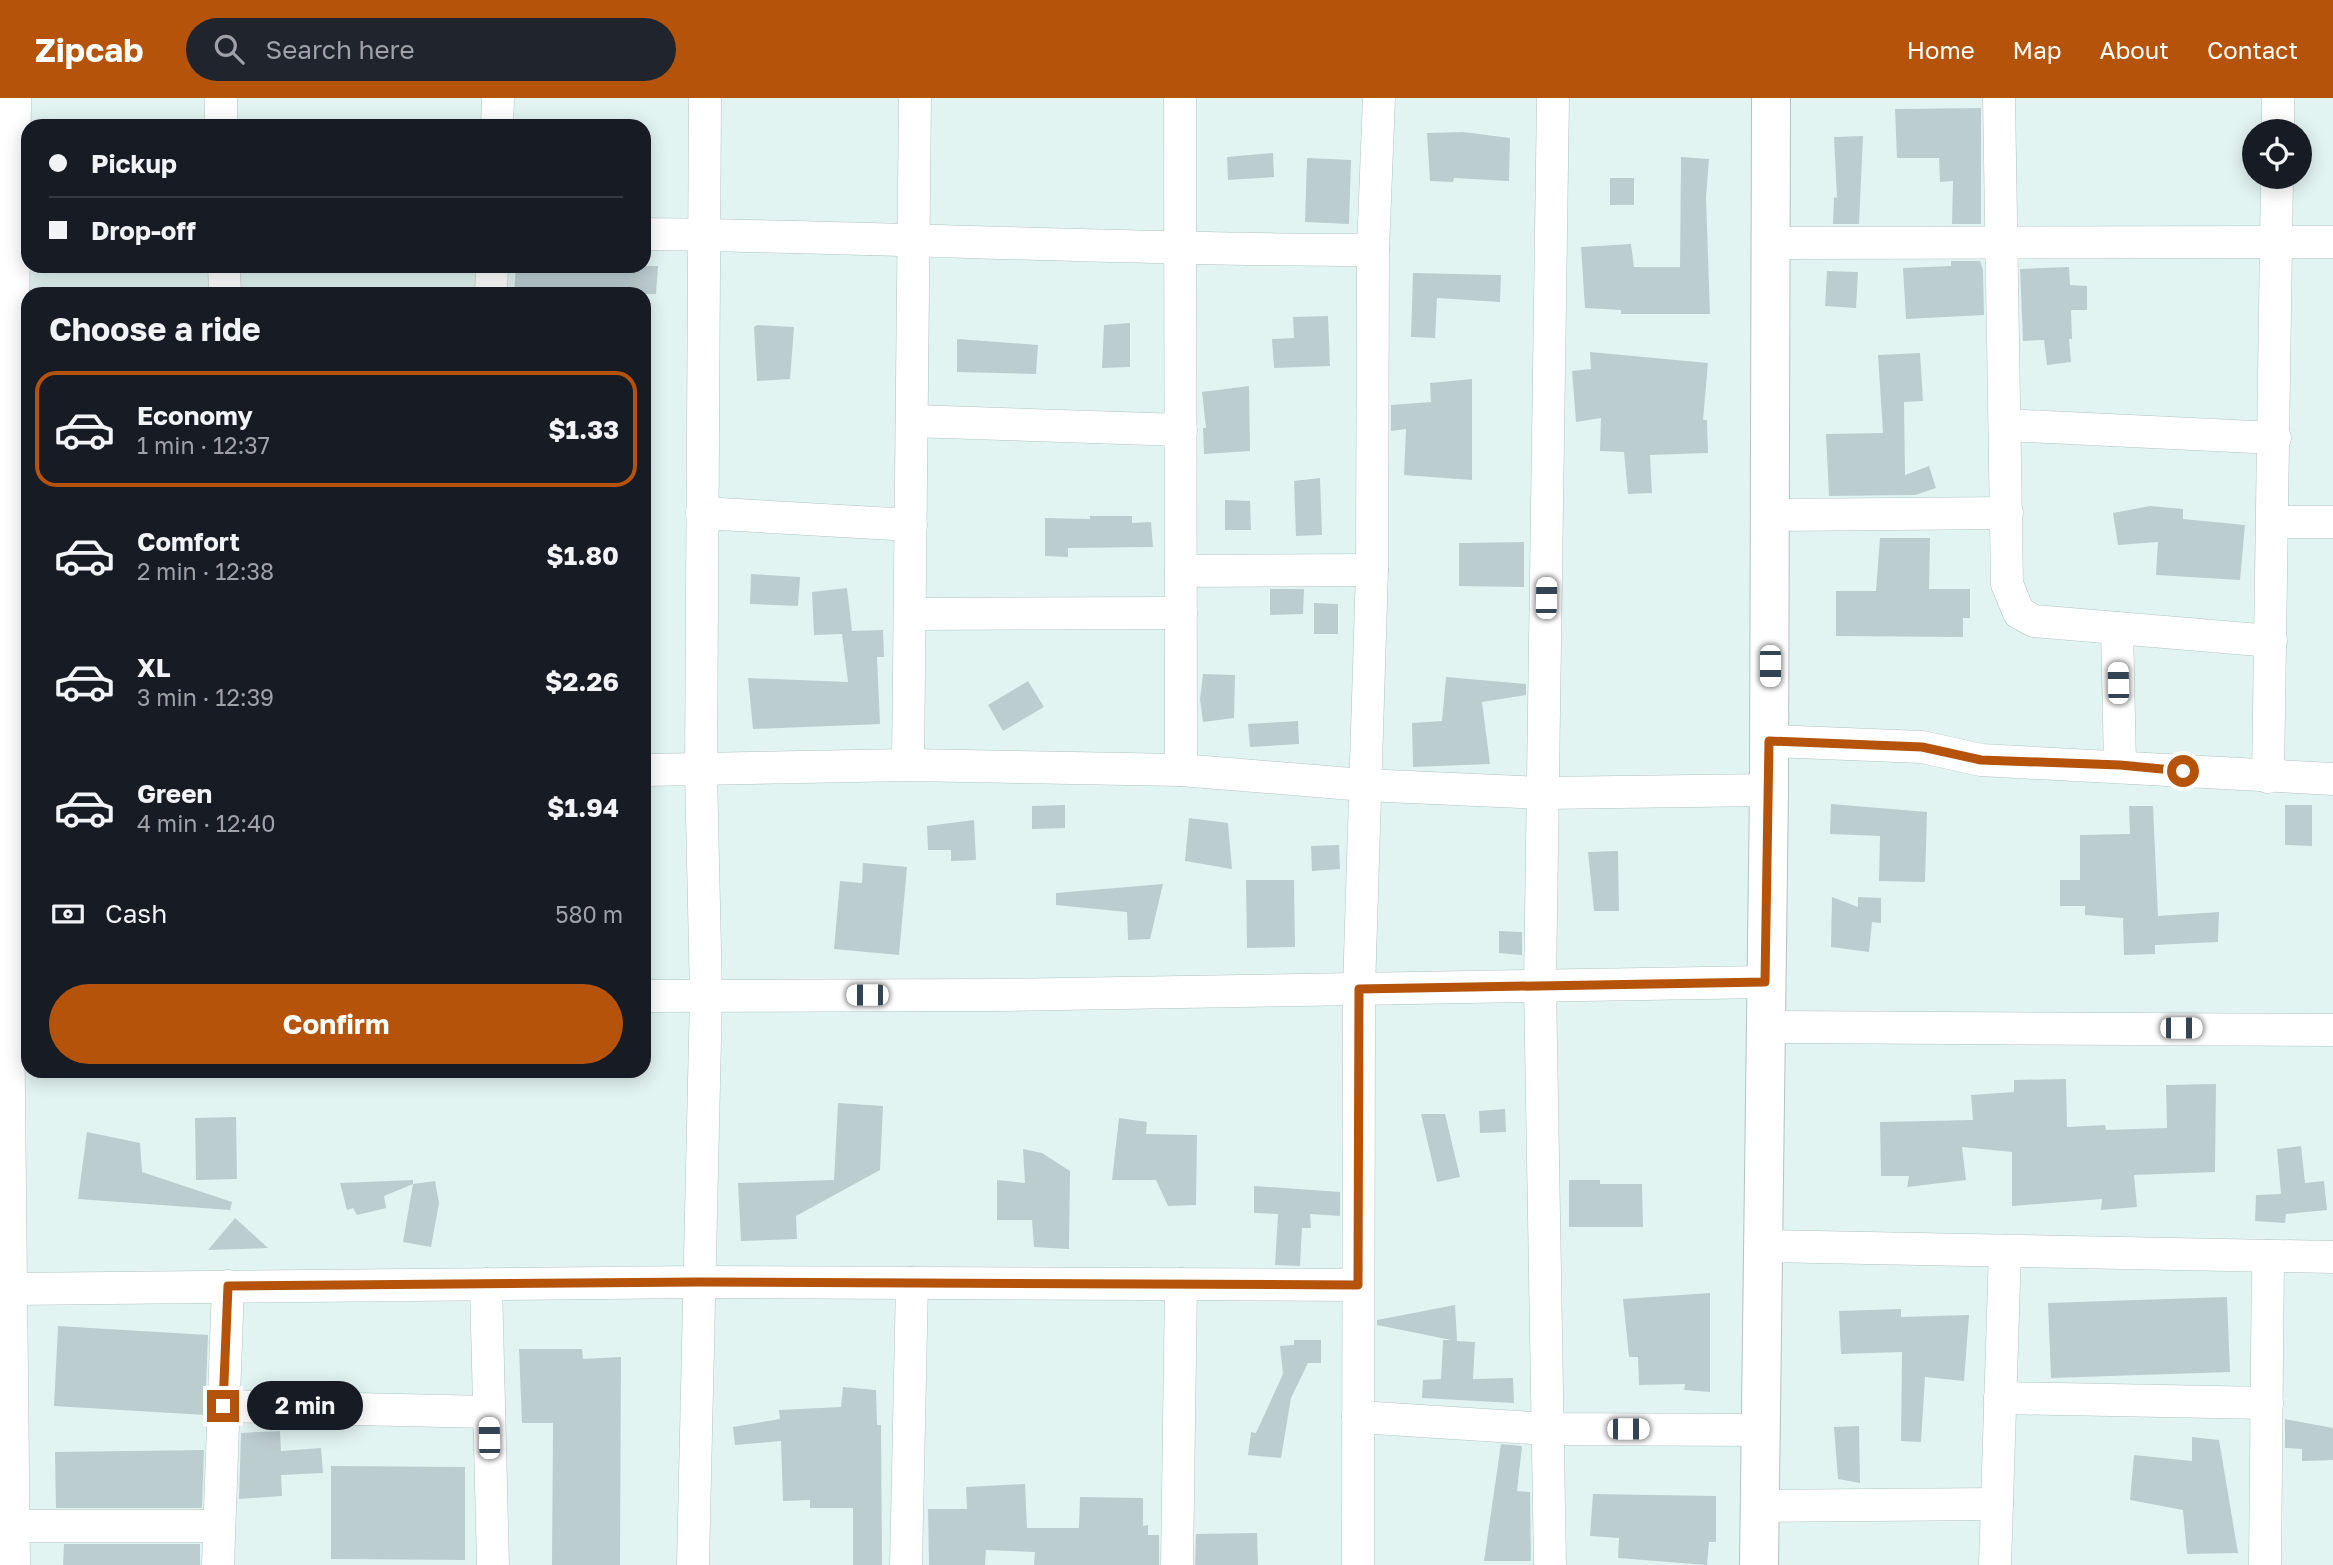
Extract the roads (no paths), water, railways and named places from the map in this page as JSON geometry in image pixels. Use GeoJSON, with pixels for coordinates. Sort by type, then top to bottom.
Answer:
{"type":"FeatureCollection","features":[{"type":"Feature","properties":{"kind":"main road"},"geometry":{"type":"LineString","coordinates":[[1759,1565],[1769,790],[1771,98]]}},
{"type":"Feature","properties":{"kind":"street"},"geometry":{"type":"LineString","coordinates":[[14,1565],[14,1526],[7,1489],[6,1358],[11,1289],[12,1004],[19,762],[13,524],[15,98]]}},
{"type":"Feature","properties":{"kind":"street"},"geometry":{"type":"LineString","coordinates":[[220,119],[221,98]]}},
{"type":"Feature","properties":{"kind":"street"},"geometry":{"type":"LineString","coordinates":[[497,119],[498,98]]}},
{"type":"Feature","properties":{"kind":"street"},"geometry":{"type":"LineString","coordinates":[[692,1565],[706,995],[701,771],[705,98]]}},
{"type":"Feature","properties":{"kind":"street"},"geometry":{"type":"LineString","coordinates":[[908,765],[915,98]]}},
{"type":"Feature","properties":{"kind":"street"},"geometry":{"type":"LineString","coordinates":[[1180,98],[1181,770]]}},
{"type":"Feature","properties":{"kind":"street"},"geometry":{"type":"LineString","coordinates":[[1358,1565],[1359,989],[1371,570],[1373,250],[1379,98]]}},
{"type":"Feature","properties":{"kind":"street"},"geometry":{"type":"LineString","coordinates":[[1550,1565],[1539,984],[1553,98]]}},
{"type":"Feature","properties":{"kind":"street"},"geometry":{"type":"LineString","coordinates":[[1999,98],[2007,584],[2019,613],[2034,621],[2271,641]]}},
{"type":"Feature","properties":{"kind":"street"},"geometry":{"type":"LineString","coordinates":[[2278,98],[2278,119]]}},
{"type":"Feature","properties":{"kind":"street"},"geometry":{"type":"LineString","coordinates":[[2268,777],[2277,189]]}},
{"type":"Feature","properties":{"kind":"street"},"geometry":{"type":"LineString","coordinates":[[651,234],[914,238],[1181,250],[1373,250]]}},
{"type":"Feature","properties":{"kind":"street"},"geometry":{"type":"LineString","coordinates":[[1772,243],[2001,245],[2333,242]]}},
{"type":"Feature","properties":{"kind":"street"},"geometry":{"type":"LineString","coordinates":[[912,421],[1181,430]]}},
{"type":"Feature","properties":{"kind":"street"},"geometry":{"type":"LineString","coordinates":[[2005,425],[2275,438]]}},
{"type":"Feature","properties":{"kind":"street"},"geometry":{"type":"LineString","coordinates":[[702,513],[911,525]]}},
{"type":"Feature","properties":{"kind":"street"},"geometry":{"type":"LineString","coordinates":[[1771,515],[2007,513]]}},
{"type":"Feature","properties":{"kind":"street"},"geometry":{"type":"LineString","coordinates":[[2274,522],[2333,522]]}},
{"type":"Feature","properties":{"kind":"street"},"geometry":{"type":"LineString","coordinates":[[1181,571],[1371,570]]}},
{"type":"Feature","properties":{"kind":"street"},"geometry":{"type":"LineString","coordinates":[[910,614],[1181,613]]}},
{"type":"Feature","properties":{"kind":"street"},"geometry":{"type":"LineString","coordinates":[[2117,628],[2120,765]]}},
{"type":"Feature","properties":{"kind":"street"},"geometry":{"type":"LineString","coordinates":[[1769,741],[1922,747],[1981,760],[2120,765],[2268,777],[2333,779]]}},
{"type":"Feature","properties":{"kind":"street"},"geometry":{"type":"LineString","coordinates":[[651,770],[908,765],[1181,770],[1364,785],[1543,793],[1769,790]]}},
{"type":"Feature","properties":{"kind":"street"},"geometry":{"type":"LineString","coordinates":[[651,996],[1002,995],[1765,982]]}},
{"type":"Feature","properties":{"kind":"street"},"geometry":{"type":"LineString","coordinates":[[1764,1027],[2333,1030]]}},
{"type":"Feature","properties":{"kind":"street"},"geometry":{"type":"LineString","coordinates":[[1762,1246],[2333,1257]]}},
{"type":"Feature","properties":{"kind":"street"},"geometry":{"type":"LineString","coordinates":[[1995,1565],[2005,1251]]}},
{"type":"Feature","properties":{"kind":"street"},"geometry":{"type":"LineString","coordinates":[[2264,1565],[2268,1256]]}},
{"type":"Feature","properties":{"kind":"street"},"geometry":{"type":"LineString","coordinates":[[11,1289],[699,1282],[1358,1285]]}},
{"type":"Feature","properties":{"kind":"street"},"geometry":{"type":"LineString","coordinates":[[906,1565],[912,1283]]}},
{"type":"Feature","properties":{"kind":"street"},"geometry":{"type":"LineString","coordinates":[[486,1284],[493,1565]]}},
{"type":"Feature","properties":{"kind":"street"},"geometry":{"type":"LineString","coordinates":[[1178,1565],[1181,1284]]}},
{"type":"Feature","properties":{"kind":"street"},"geometry":{"type":"LineString","coordinates":[[218,1565],[228,1286]]}},
{"type":"Feature","properties":{"kind":"street"},"geometry":{"type":"LineString","coordinates":[[2000,1398],[2266,1403]]}},
{"type":"Feature","properties":{"kind":"street"},"geometry":{"type":"LineString","coordinates":[[223,1406],[489,1412]]}},
{"type":"Feature","properties":{"kind":"street"},"geometry":{"type":"LineString","coordinates":[[1358,1417],[1548,1429],[1760,1430]]}},
{"type":"Feature","properties":{"kind":"street"},"geometry":{"type":"LineString","coordinates":[[1759,1506],[1997,1504]]}},
{"type":"Feature","properties":{"kind":"street"},"geometry":{"type":"LineString","coordinates":[[14,1526],[219,1526]]}}]}
